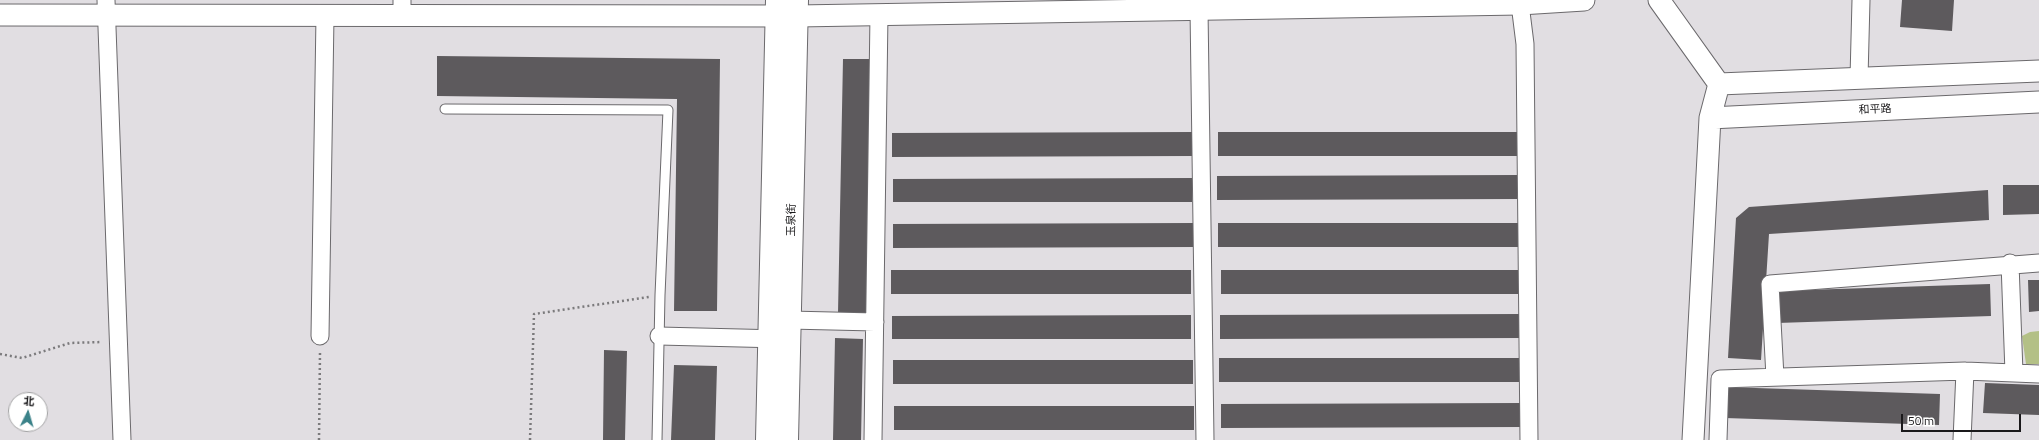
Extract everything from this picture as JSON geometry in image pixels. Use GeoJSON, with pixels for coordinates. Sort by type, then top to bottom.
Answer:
{"type":"FeatureCollection","features":[{"type":"Feature","properties":{"kind":"main road","name":"玉泉街"},"geometry":{"type":"LineString","coordinates":[[787,8],[783,332],[787,440]]}},
{"type":"Feature","properties":{"kind":"main road","name":"玉泉街"},"geometry":{"type":"LineString","coordinates":[[767,440],[783,332]]}},
{"type":"Feature","properties":{"kind":"street"},"geometry":{"type":"LineString","coordinates":[[0,15],[106,8],[325,16],[402,8],[787,8],[879,14],[1115,5],[1199,9],[1386,3],[1520,4],[1584,0]]}},
{"type":"Feature","properties":{"kind":"street"},"geometry":{"type":"LineString","coordinates":[[1659,0],[1719,84]]}},
{"type":"Feature","properties":{"kind":"street"},"geometry":{"type":"LineString","coordinates":[[1859,78],[1861,0]]}},
{"type":"Feature","properties":{"kind":"street"},"geometry":{"type":"LineString","coordinates":[[1520,4],[1525,44],[1529,440]]}},
{"type":"Feature","properties":{"kind":"street"},"geometry":{"type":"LineString","coordinates":[[106,8],[122,440]]}},
{"type":"Feature","properties":{"kind":"street"},"geometry":{"type":"LineString","coordinates":[[1199,9],[1205,440]]}},
{"type":"Feature","properties":{"kind":"street"},"geometry":{"type":"LineString","coordinates":[[873,440],[879,14]]}},
{"type":"Feature","properties":{"kind":"street"},"geometry":{"type":"LineString","coordinates":[[320,336],[325,16]]}},
{"type":"Feature","properties":{"kind":"street"},"geometry":{"type":"LineString","coordinates":[[1719,84],[2039,71]]}},
{"type":"Feature","properties":{"kind":"street"},"geometry":{"type":"LineString","coordinates":[[1693,440],[1710,118],[1719,84]]}},
{"type":"Feature","properties":{"kind":"street","name":"和平路"},"geometry":{"type":"LineString","coordinates":[[1710,118],[2039,102]]}},
{"type":"Feature","properties":{"kind":"street"},"geometry":{"type":"LineString","coordinates":[[1775,377],[1770,284],[2010,264],[2039,263]]}},
{"type":"Feature","properties":{"kind":"street"},"geometry":{"type":"LineString","coordinates":[[2010,264],[2014,373]]}},
{"type":"Feature","properties":{"kind":"street"},"geometry":{"type":"LineString","coordinates":[[659,336],[783,332],[875,322]]}},
{"type":"Feature","properties":{"kind":"street"},"geometry":{"type":"LineString","coordinates":[[1962,440],[1965,370]]}},
{"type":"Feature","properties":{"kind":"street"},"geometry":{"type":"LineString","coordinates":[[1718,440],[1720,379],[1965,370],[2039,374]]}},
{"type":"Feature","properties":{"kind":"lane"},"geometry":{"type":"LineString","coordinates":[[445,109],[668,110],[660,295],[657,440]]}},
{"type":"Feature","properties":{"kind":"path"},"geometry":{"type":"LineString","coordinates":[[530,440],[534,314],[660,295]]}},
{"type":"Feature","properties":{"kind":"path"},"geometry":{"type":"LineString","coordinates":[[319,440],[320,336]]}},
{"type":"Feature","properties":{"kind":"path"},"geometry":{"type":"LineString","coordinates":[[0,354],[22,358],[70,343],[118,341]]}},
{"type":"Feature","properties":{"kind":"green space"},"geometry":{"type":"Polygon","coordinates":[[[2039,331],[2039,364],[2026,364],[2022,336],[2030,332],[2039,331]]]}},
{"type":"Feature","properties":{"kind":"building"},"geometry":{"type":"Polygon","coordinates":[[[1902,0],[1954,0],[1952,31],[1900,27],[1902,0]]]}},
{"type":"Feature","properties":{"kind":"building"},"geometry":{"type":"Polygon","coordinates":[[[437,56],[720,59],[717,311],[674,311],[677,99],[437,96],[437,56]]]}},
{"type":"Feature","properties":{"kind":"building"},"geometry":{"type":"Polygon","coordinates":[[[843,59],[871,59],[867,313],[838,313],[843,59]]]}},
{"type":"Feature","properties":{"kind":"building"},"geometry":{"type":"Polygon","coordinates":[[[1192,132],[1192,156],[892,157],[892,133],[1192,132]]]}},
{"type":"Feature","properties":{"kind":"building"},"geometry":{"type":"Polygon","coordinates":[[[1218,132],[1517,132],[1517,156],[1218,156],[1218,132]]]}},
{"type":"Feature","properties":{"kind":"building"},"geometry":{"type":"Polygon","coordinates":[[[1517,175],[1517,199],[1217,200],[1217,176],[1517,175]]]}},
{"type":"Feature","properties":{"kind":"building"},"geometry":{"type":"Polygon","coordinates":[[[1192,178],[1192,202],[893,202],[893,179],[1192,178]]]}},
{"type":"Feature","properties":{"kind":"building"},"geometry":{"type":"Polygon","coordinates":[[[2003,185],[2039,185],[2039,214],[2003,215],[2003,185]]]}},
{"type":"Feature","properties":{"kind":"building"},"geometry":{"type":"Polygon","coordinates":[[[1988,190],[1989,220],[1769,234],[1761,360],[1728,358],[1736,218],[1749,207],[1988,190]]]}},
{"type":"Feature","properties":{"kind":"building"},"geometry":{"type":"Polygon","coordinates":[[[1193,223],[1193,247],[893,248],[893,224],[1193,223]]]}},
{"type":"Feature","properties":{"kind":"building"},"geometry":{"type":"Polygon","coordinates":[[[1218,223],[1518,223],[1518,247],[1218,247],[1218,223]]]}},
{"type":"Feature","properties":{"kind":"building"},"geometry":{"type":"Polygon","coordinates":[[[891,270],[1191,270],[1191,294],[891,294],[891,270]]]}},
{"type":"Feature","properties":{"kind":"building"},"geometry":{"type":"Polygon","coordinates":[[[1221,270],[1521,270],[1521,294],[1221,294],[1221,270]]]}},
{"type":"Feature","properties":{"kind":"building"},"geometry":{"type":"Polygon","coordinates":[[[2028,280],[2039,280],[2039,311],[2029,312],[2028,280]]]}},
{"type":"Feature","properties":{"kind":"building"},"geometry":{"type":"Polygon","coordinates":[[[1990,284],[1991,316],[1777,323],[1775,291],[1990,284]]]}},
{"type":"Feature","properties":{"kind":"building"},"geometry":{"type":"Polygon","coordinates":[[[1520,314],[1520,338],[1220,339],[1220,315],[1520,314]]]}},
{"type":"Feature","properties":{"kind":"building"},"geometry":{"type":"Polygon","coordinates":[[[1191,315],[1191,339],[892,339],[892,316],[1191,315]]]}},
{"type":"Feature","properties":{"kind":"building"},"geometry":{"type":"Polygon","coordinates":[[[835,338],[863,339],[861,440],[833,440],[835,338]]]}},
{"type":"Feature","properties":{"kind":"building"},"geometry":{"type":"Polygon","coordinates":[[[604,350],[627,351],[625,440],[603,440],[604,350]]]}},
{"type":"Feature","properties":{"kind":"building"},"geometry":{"type":"Polygon","coordinates":[[[1219,358],[1519,358],[1519,382],[1219,382],[1219,358]]]}},
{"type":"Feature","properties":{"kind":"building"},"geometry":{"type":"Polygon","coordinates":[[[893,360],[1193,360],[1193,384],[893,384],[893,360]]]}},
{"type":"Feature","properties":{"kind":"building"},"geometry":{"type":"Polygon","coordinates":[[[674,365],[717,366],[715,440],[671,440],[674,365]]]}},
{"type":"Feature","properties":{"kind":"building"},"geometry":{"type":"Polygon","coordinates":[[[1985,383],[2039,385],[2039,415],[1983,413],[1985,383]]]}},
{"type":"Feature","properties":{"kind":"building"},"geometry":{"type":"Polygon","coordinates":[[[1725,387],[1940,394],[1939,425],[1725,418],[1725,387]]]}},
{"type":"Feature","properties":{"kind":"building"},"geometry":{"type":"Polygon","coordinates":[[[1521,403],[1521,427],[1221,428],[1221,404],[1521,403]]]}},
{"type":"Feature","properties":{"kind":"building"},"geometry":{"type":"Polygon","coordinates":[[[894,406],[1194,406],[1194,430],[894,430],[894,406]]]}}]}
